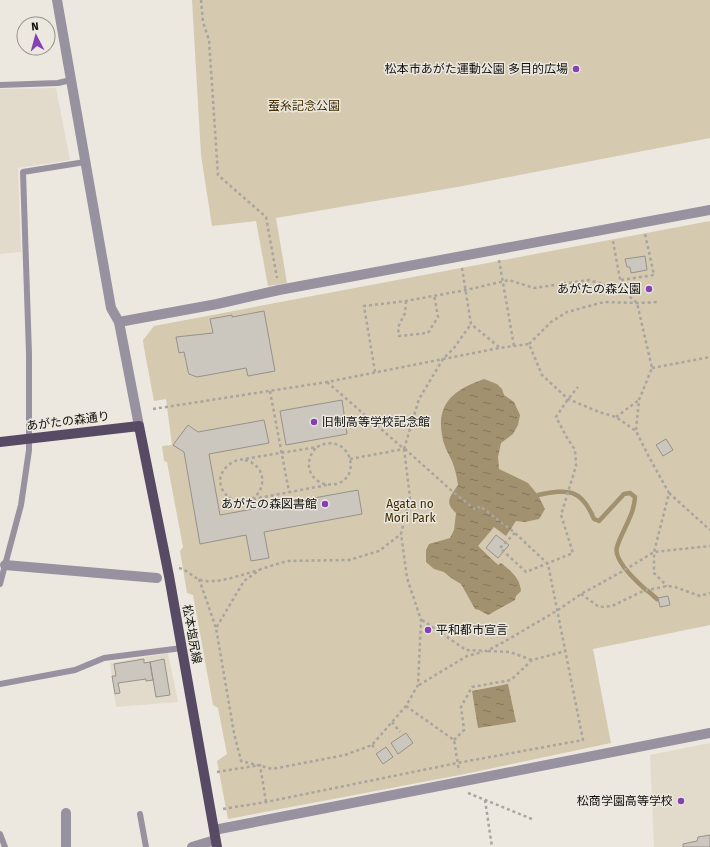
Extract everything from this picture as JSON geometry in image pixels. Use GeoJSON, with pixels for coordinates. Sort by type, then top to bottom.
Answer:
{"type":"FeatureCollection","features":[{"type":"Feature","properties":{"kind":"main road","name":"あがたの森通り"},"geometry":{"type":"LineString","coordinates":[[0,442],[139,426]]}},
{"type":"Feature","properties":{"kind":"main road","name":"松本塩尻線"},"geometry":{"type":"LineString","coordinates":[[139,426],[182,648],[215,839]]}},
{"type":"Feature","properties":{"kind":"street"},"geometry":{"type":"LineString","coordinates":[[57,0],[111,308],[119,322],[139,426]]}},
{"type":"Feature","properties":{"kind":"street"},"geometry":{"type":"LineString","coordinates":[[119,322],[217,304],[279,290],[710,210]]}},
{"type":"Feature","properties":{"kind":"street"},"geometry":{"type":"LineString","coordinates":[[5,565],[158,578]]}},
{"type":"Feature","properties":{"kind":"street"},"geometry":{"type":"LineString","coordinates":[[192,847],[215,839],[710,733]]}},
{"type":"Feature","properties":{"kind":"street"},"geometry":{"type":"LineString","coordinates":[[66,813],[66,847]]}},
{"type":"Feature","properties":{"kind":"lane"},"geometry":{"type":"LineString","coordinates":[[0,85],[58,83],[71,80]]}},
{"type":"Feature","properties":{"kind":"lane"},"geometry":{"type":"LineString","coordinates":[[0,584],[21,505],[30,450],[29,354],[23,172],[85,162]]}},
{"type":"Feature","properties":{"kind":"lane"},"geometry":{"type":"LineString","coordinates":[[0,684],[75,670],[104,658],[182,648]]}},
{"type":"Feature","properties":{"kind":"lane"},"geometry":{"type":"LineString","coordinates":[[140,814],[146,847]]}},
{"type":"Feature","properties":{"kind":"lane"},"geometry":{"type":"LineString","coordinates":[[0,834],[5,847]]}},
{"type":"Feature","properties":{"kind":"path"},"geometry":{"type":"LineString","coordinates":[[201,0],[203,22],[209,40],[218,175],[266,217],[278,284]]}},
{"type":"Feature","properties":{"kind":"path"},"geometry":{"type":"LineString","coordinates":[[621,280],[654,275],[645,232]]}},
{"type":"Feature","properties":{"kind":"path"},"geometry":{"type":"LineString","coordinates":[[612,238],[622,290]]}},
{"type":"Feature","properties":{"kind":"path"},"geometry":{"type":"LineString","coordinates":[[498,259],[514,346]]}},
{"type":"Feature","properties":{"kind":"path"},"geometry":{"type":"LineString","coordinates":[[462,266],[471,324],[499,348]]}},
{"type":"Feature","properties":{"kind":"path"},"geometry":{"type":"LineString","coordinates":[[375,372],[364,306],[406,301],[466,290],[509,280],[534,288],[589,280],[622,290],[637,303],[652,368],[639,400],[636,431]]}},
{"type":"Feature","properties":{"kind":"path"},"geometry":{"type":"LineString","coordinates":[[406,301],[405,313],[398,327],[399,336],[428,333],[438,317],[434,295]]}},
{"type":"Feature","properties":{"kind":"path"},"geometry":{"type":"LineString","coordinates":[[153,409],[327,382],[499,348],[529,344],[551,322],[567,312],[604,302],[659,302]]}},
{"type":"Feature","properties":{"kind":"path"},"geometry":{"type":"LineString","coordinates":[[199,579],[216,628],[234,733],[241,761],[272,769],[345,756],[372,745],[406,706],[418,685],[421,620],[407,578],[400,534],[410,497],[404,449],[419,399],[443,359],[454,348],[471,324]]}},
{"type":"Feature","properties":{"kind":"path"},"geometry":{"type":"LineString","coordinates":[[529,344],[542,375],[568,399],[599,412],[616,417],[636,431],[669,493],[710,530]]}},
{"type":"Feature","properties":{"kind":"path"},"geometry":{"type":"LineString","coordinates":[[652,368],[710,357]]}},
{"type":"Feature","properties":{"kind":"path"},"geometry":{"type":"LineString","coordinates":[[223,809],[266,802],[457,763],[583,740],[548,564],[515,533],[480,506],[476,510],[453,492],[327,382]]}},
{"type":"Feature","properties":{"kind":"path"},"geometry":{"type":"LineString","coordinates":[[515,533],[500,548],[526,572],[573,553],[561,515],[576,466],[575,450],[556,417],[578,387]]}},
{"type":"Feature","properties":{"kind":"path"},"geometry":{"type":"LineString","coordinates":[[270,391],[289,492]]}},
{"type":"Feature","properties":{"kind":"path"},"geometry":{"type":"LineString","coordinates":[[616,417],[639,400]]}},
{"type":"Feature","properties":{"kind":"path"},"geometry":{"type":"LineString","coordinates":[[245,460],[317,447],[330,443],[343,447],[348,452],[350,459],[350,471],[347,476],[337,484],[245,501],[231,499],[225,494],[222,487],[220,480],[222,473],[225,467],[231,462],[238,460],[251,461],[260,471],[262,484],[260,490],[251,499]]}},
{"type":"Feature","properties":{"kind":"path"},"geometry":{"type":"LineString","coordinates":[[317,447],[313,451],[310,458],[310,471],[318,481],[330,485]]}},
{"type":"Feature","properties":{"kind":"path"},"geometry":{"type":"LineString","coordinates":[[350,459],[404,449]]}},
{"type":"Feature","properties":{"kind":"path"},"geometry":{"type":"LineString","coordinates":[[667,586],[654,573],[654,552],[669,493]]}},
{"type":"Feature","properties":{"kind":"path"},"geometry":{"type":"LineString","coordinates":[[180,568],[199,579],[211,581],[226,579],[287,561],[348,560],[379,551],[400,534]]}},
{"type":"Feature","properties":{"kind":"path"},"geometry":{"type":"LineString","coordinates":[[418,685],[467,656],[487,651],[509,640],[581,594],[654,552],[710,546]]}},
{"type":"Feature","properties":{"kind":"path"},"geometry":{"type":"LineString","coordinates":[[216,628],[244,581],[261,569]]}},
{"type":"Feature","properties":{"kind":"path"},"geometry":{"type":"LineString","coordinates":[[581,594],[599,607],[612,606],[643,591],[667,586],[676,587],[700,596],[710,593]]}},
{"type":"Feature","properties":{"kind":"path"},"geometry":{"type":"LineString","coordinates":[[421,620],[466,650],[510,652],[532,660]]}},
{"type":"Feature","properties":{"kind":"path"},"geometry":{"type":"LineString","coordinates":[[454,740],[464,730],[461,707],[472,688],[511,680],[532,660],[566,651]]}},
{"type":"Feature","properties":{"kind":"path"},"geometry":{"type":"LineString","coordinates":[[406,706],[454,740],[457,763]]}},
{"type":"Feature","properties":{"kind":"path"},"geometry":{"type":"LineString","coordinates":[[392,722],[400,732]]}},
{"type":"Feature","properties":{"kind":"path"},"geometry":{"type":"LineString","coordinates":[[372,745],[376,750]]}},
{"type":"Feature","properties":{"kind":"path"},"geometry":{"type":"LineString","coordinates":[[217,772],[260,765]]}},
{"type":"Feature","properties":{"kind":"path"},"geometry":{"type":"LineString","coordinates":[[260,765],[266,802]]}},
{"type":"Feature","properties":{"kind":"path"},"geometry":{"type":"LineString","coordinates":[[466,792],[532,819]]}},
{"type":"Feature","properties":{"kind":"path"},"geometry":{"type":"LineString","coordinates":[[485,800],[492,847]]}},
{"type":"Feature","properties":{"kind":"shaded area"},"geometry":{"type":"Polygon","coordinates":[[[56,88],[70,160],[18,168],[21,252],[0,254],[0,89],[56,88]]]}},
{"type":"Feature","properties":{"kind":"shaded area"},"geometry":{"type":"Polygon","coordinates":[[[168,653],[178,702],[116,707],[110,663],[168,653]]]}},
{"type":"Feature","properties":{"kind":"shaded area","name":"松商学園高等学校"},"geometry":{"type":"Polygon","coordinates":[[[710,743],[710,847],[654,847],[650,755],[710,743]]]}},
{"type":"Feature","properties":{"kind":"green space","name":"蚕糸記念公園"},"geometry":{"type":"Polygon","coordinates":[[[192,0],[710,0],[710,138],[463,186],[276,218],[287,283],[268,286],[256,221],[212,226],[201,155],[192,0]]]}},
{"type":"Feature","properties":{"kind":"green space","name":"Agata no Mori Park"},"geometry":{"type":"Polygon","coordinates":[[[710,221],[710,625],[593,649],[611,743],[460,775],[228,819],[217,761],[227,754],[218,708],[213,705],[193,595],[187,593],[180,551],[183,547],[167,462],[164,461],[162,446],[172,445],[166,399],[154,401],[144,348],[143,340],[154,326],[710,221]]]}},
{"type":"Feature","properties":{"kind":"water"},"geometry":{"type":"Polygon","coordinates":[[[484,379],[497,384],[502,389],[504,395],[514,402],[520,415],[518,425],[513,434],[501,443],[498,457],[499,469],[528,483],[538,495],[545,509],[539,519],[525,522],[516,521],[506,536],[494,527],[478,546],[498,565],[501,563],[511,572],[519,582],[521,591],[516,596],[515,600],[488,615],[475,609],[461,584],[444,572],[434,569],[426,562],[426,550],[429,544],[450,538],[454,530],[456,513],[450,506],[449,502],[458,485],[456,473],[443,438],[441,424],[442,414],[445,405],[457,392],[484,379]]]}},
{"type":"Feature","properties":{"kind":"water"},"geometry":{"type":"Polygon","coordinates":[[[508,684],[516,722],[478,728],[472,691],[508,684]]]}},
{"type":"Feature","properties":{"kind":"building"},"geometry":{"type":"Polygon","coordinates":[[[645,256],[647,270],[631,273],[630,267],[627,267],[625,259],[645,256]]]}},
{"type":"Feature","properties":{"kind":"building"},"geometry":{"type":"Polygon","coordinates":[[[264,311],[275,371],[248,376],[246,368],[197,377],[189,374],[184,352],[179,353],[176,337],[213,333],[210,319],[232,315],[232,317],[264,311]]]}},
{"type":"Feature","properties":{"kind":"building","name":"旧制高等学校記念館"},"geometry":{"type":"Polygon","coordinates":[[[342,400],[347,434],[286,445],[280,411],[342,400]]]}},
{"type":"Feature","properties":{"kind":"building"},"geometry":{"type":"Polygon","coordinates":[[[264,420],[269,443],[209,454],[220,515],[358,490],[362,514],[264,532],[269,558],[251,561],[246,535],[200,544],[184,452],[173,445],[188,425],[198,432],[264,420]]]}},
{"type":"Feature","properties":{"kind":"building"},"geometry":{"type":"Polygon","coordinates":[[[666,439],[673,450],[663,456],[656,445],[666,439]]]}},
{"type":"Feature","properties":{"kind":"building"},"geometry":{"type":"Polygon","coordinates":[[[496,535],[509,545],[498,558],[486,548],[496,535]]]}},
{"type":"Feature","properties":{"kind":"building"},"geometry":{"type":"Polygon","coordinates":[[[668,596],[670,605],[660,607],[658,598],[668,596]]]}},
{"type":"Feature","properties":{"kind":"building"},"geometry":{"type":"Polygon","coordinates":[[[144,659],[144,663],[150,662],[153,680],[146,681],[146,679],[118,683],[120,693],[115,694],[112,676],[116,676],[114,664],[144,659]]]}},
{"type":"Feature","properties":{"kind":"building"},"geometry":{"type":"Polygon","coordinates":[[[164,659],[170,695],[156,697],[150,662],[164,659]]]}},
{"type":"Feature","properties":{"kind":"building"},"geometry":{"type":"Polygon","coordinates":[[[406,733],[413,743],[398,754],[391,743],[406,733]]]}},
{"type":"Feature","properties":{"kind":"building"},"geometry":{"type":"Polygon","coordinates":[[[386,747],[393,757],[383,764],[376,754],[386,747]]]}},
{"type":"Feature","properties":{"kind":"building"},"geometry":{"type":"Polygon","coordinates":[[[710,835],[710,847],[683,847],[683,844],[697,841],[698,837],[710,835]]]}},
{"type":"Feature","properties":{"kind":"waterway"},"geometry":{"type":"LineString","coordinates":[[538,495],[558,492],[572,493],[584,501],[594,519],[599,521],[624,494],[630,493],[635,497],[630,517],[617,547],[617,552],[622,564],[646,590]]}},
{"type":"Feature","properties":{"kind":"waterway"},"geometry":{"type":"LineString","coordinates":[[648,591],[657,599]]}},
{"type":"Feature","properties":{"kind":"place","name":"松本市あがた運動公園 多目的広場"},"geometry":{"type":"Point","coordinates":[576,69]}},
{"type":"Feature","properties":{"kind":"place","name":"あがたの森公園"},"geometry":{"type":"Point","coordinates":[649,289]}},
{"type":"Feature","properties":{"kind":"place","name":"旧制高等学校記念館"},"geometry":{"type":"Point","coordinates":[314,422]}},
{"type":"Feature","properties":{"kind":"place","name":"あがたの森図書館"},"geometry":{"type":"Point","coordinates":[325,504]}},
{"type":"Feature","properties":{"kind":"place","name":"平和都市宣言"},"geometry":{"type":"Point","coordinates":[428,630]}},
{"type":"Feature","properties":{"kind":"place","name":"松商学園高等学校"},"geometry":{"type":"Point","coordinates":[681,801]}}]}
